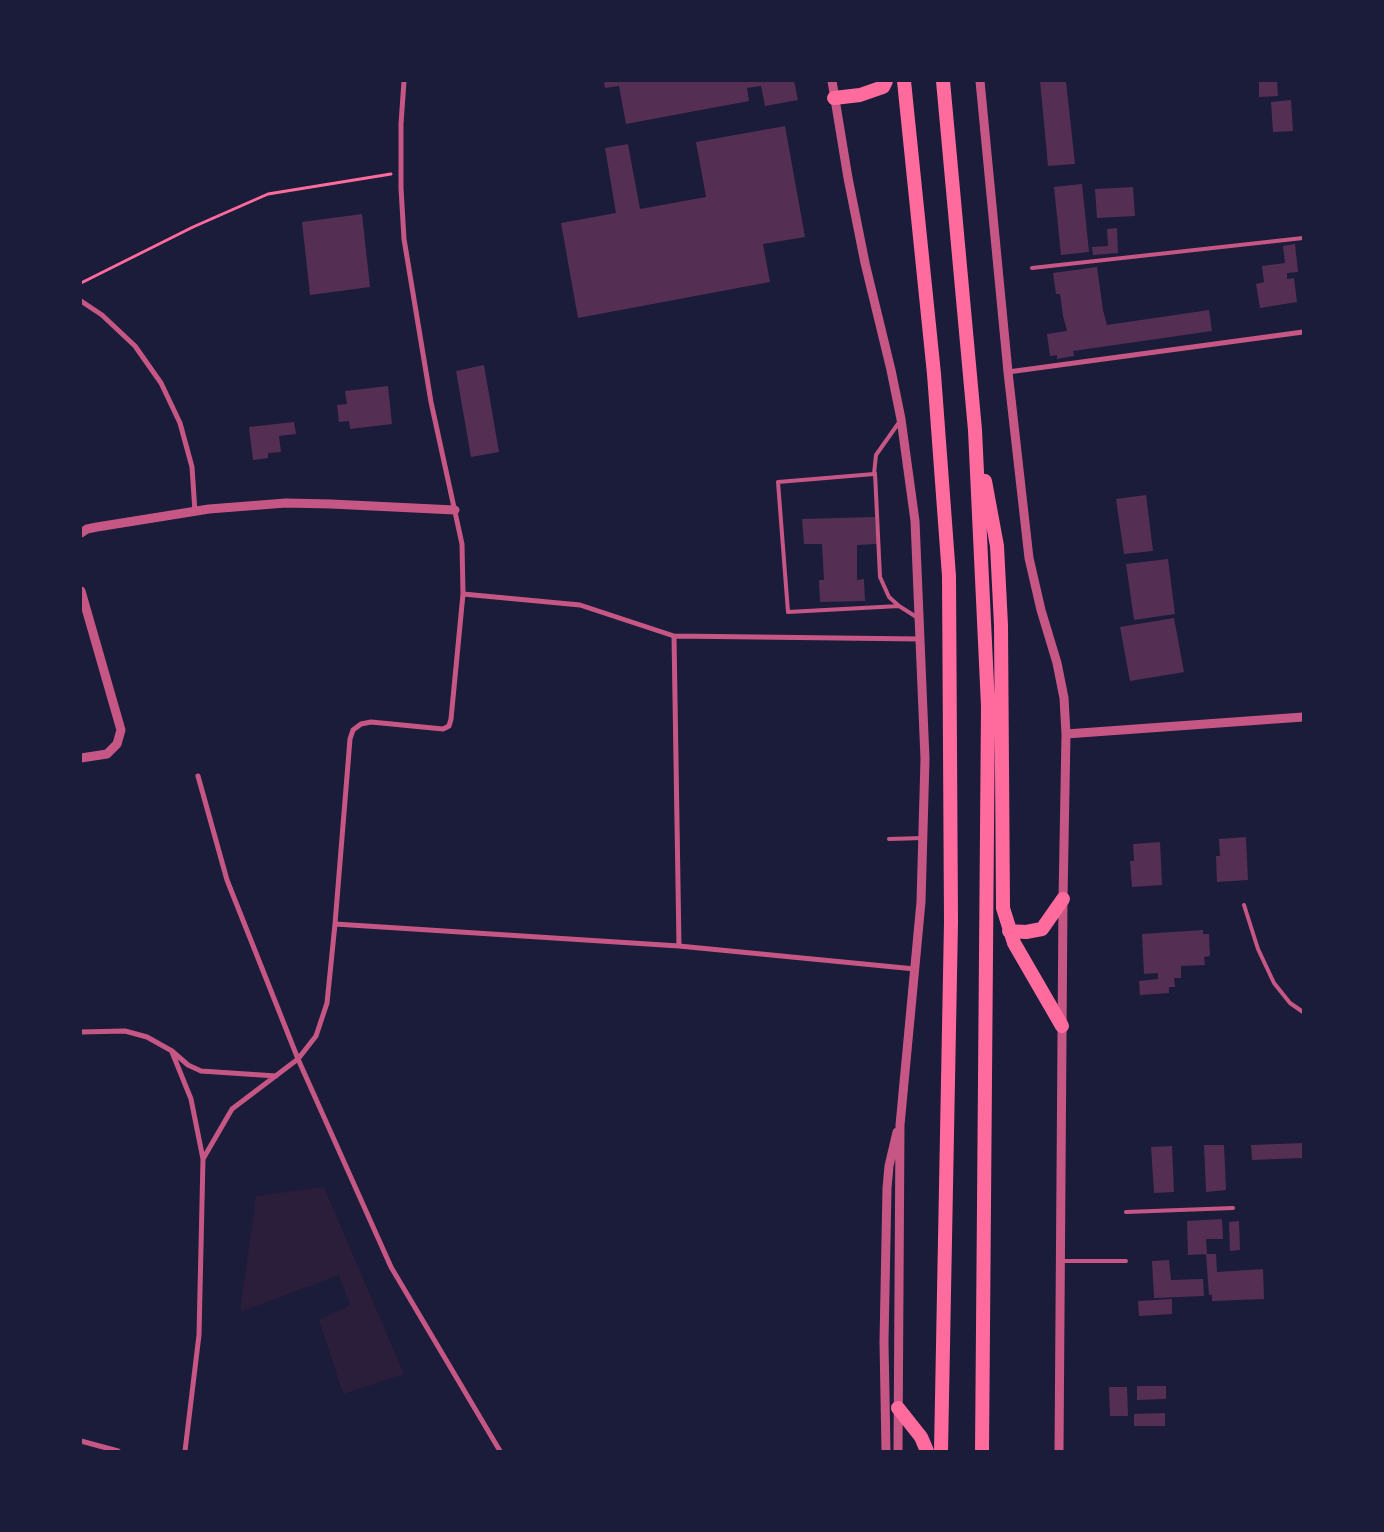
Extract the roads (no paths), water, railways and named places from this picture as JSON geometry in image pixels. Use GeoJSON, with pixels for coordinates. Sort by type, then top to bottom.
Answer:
{"type":"FeatureCollection","features":[{"type":"Feature","properties":{"kind":"highway"},"geometry":{"type":"LineString","coordinates":[[834,98],[860,95],[883,88],[886,81]]}},
{"type":"Feature","properties":{"kind":"highway"},"geometry":{"type":"LineString","coordinates":[[904,81],[934,374],[949,576],[951,922],[941,1451]]}},
{"type":"Feature","properties":{"kind":"highway"},"geometry":{"type":"LineString","coordinates":[[943,81],[975,430],[988,706],[982,1451]]}},
{"type":"Feature","properties":{"kind":"highway"},"geometry":{"type":"LineString","coordinates":[[975,430],[997,546],[1000,625],[1003,908],[1014,943],[1062,1026]]}},
{"type":"Feature","properties":{"kind":"highway"},"geometry":{"type":"LineString","coordinates":[[1009,931],[1026,932],[1042,929],[1063,899]]}},
{"type":"Feature","properties":{"kind":"highway"},"geometry":{"type":"LineString","coordinates":[[898,1408],[921,1437],[927,1451]]}},
{"type":"Feature","properties":{"kind":"street"},"geometry":{"type":"LineString","coordinates":[[204,1159],[232,1109],[298,1059],[316,1036],[327,1003],[350,740],[353,730],[361,724],[371,722],[443,730],[449,726],[451,719],[463,594],[462,544],[431,402],[406,249],[401,172],[401,124],[404,81]]}},
{"type":"Feature","properties":{"kind":"street"},"geometry":{"type":"LineString","coordinates":[[832,81],[848,178],[865,263],[901,419],[915,521],[920,619],[925,759],[923,838],[921,902],[900,1125],[898,1451]]}},
{"type":"Feature","properties":{"kind":"street"},"geometry":{"type":"LineString","coordinates":[[980,81],[1008,372],[1029,558],[1041,610],[1057,663],[1064,698],[1066,734],[1059,1451]]}},
{"type":"Feature","properties":{"kind":"street"},"geometry":{"type":"LineString","coordinates":[[81,301],[102,315],[135,346],[161,382],[180,423],[190,458],[195,512]]}},
{"type":"Feature","properties":{"kind":"street"},"geometry":{"type":"LineString","coordinates":[[1008,372],[1303,332]]}},
{"type":"Feature","properties":{"kind":"street"},"geometry":{"type":"LineString","coordinates":[[81,533],[87,529],[97,527],[228,507],[286,503],[454,510]]}},
{"type":"Feature","properties":{"kind":"street"},"geometry":{"type":"LineString","coordinates":[[81,591],[121,730],[118,744],[107,754],[81,758]]}},
{"type":"Feature","properties":{"kind":"street"},"geometry":{"type":"LineString","coordinates":[[463,594],[580,605],[674,636],[920,639]]}},
{"type":"Feature","properties":{"kind":"street"},"geometry":{"type":"LineString","coordinates":[[674,636],[679,946]]}},
{"type":"Feature","properties":{"kind":"street"},"geometry":{"type":"LineString","coordinates":[[1066,734],[1303,717]]}},
{"type":"Feature","properties":{"kind":"street"},"geometry":{"type":"LineString","coordinates":[[198,776],[227,880],[298,1059],[391,1267],[500,1451]]}},
{"type":"Feature","properties":{"kind":"street"},"geometry":{"type":"LineString","coordinates":[[335,924],[679,946],[915,969]]}},
{"type":"Feature","properties":{"kind":"street"},"geometry":{"type":"LineString","coordinates":[[81,1032],[125,1031],[147,1037],[201,1071],[276,1076]]}},
{"type":"Feature","properties":{"kind":"street"},"geometry":{"type":"LineString","coordinates":[[172,1051],[191,1099],[204,1159],[199,1335],[185,1451]]}},
{"type":"Feature","properties":{"kind":"street"},"geometry":{"type":"LineString","coordinates":[[886,1451],[884,1342],[887,1183],[893,1145],[900,1125]]}},
{"type":"Feature","properties":{"kind":"street"},"geometry":{"type":"LineString","coordinates":[[884,1342],[890,1385],[898,1408]]}},
{"type":"Feature","properties":{"kind":"street"},"geometry":{"type":"LineString","coordinates":[[81,1442],[118,1451]]}},
{"type":"Feature","properties":{"kind":"lane"},"geometry":{"type":"LineString","coordinates":[[1032,268],[1303,238]]}},
{"type":"Feature","properties":{"kind":"lane"},"geometry":{"type":"LineString","coordinates":[[899,606],[788,612],[778,482],[874,474],[876,455],[901,419]]}},
{"type":"Feature","properties":{"kind":"lane"},"geometry":{"type":"LineString","coordinates":[[875,468],[880,577],[889,597],[899,606],[920,619]]}},
{"type":"Feature","properties":{"kind":"lane"},"geometry":{"type":"LineString","coordinates":[[889,839],[923,838]]}},
{"type":"Feature","properties":{"kind":"lane"},"geometry":{"type":"LineString","coordinates":[[1244,905],[1258,949],[1274,983],[1290,1003],[1303,1012]]}},
{"type":"Feature","properties":{"kind":"lane"},"geometry":{"type":"LineString","coordinates":[[1126,1212],[1233,1208]]}},
{"type":"Feature","properties":{"kind":"lane"},"geometry":{"type":"LineString","coordinates":[[1061,1261],[1126,1262]]}}]}
